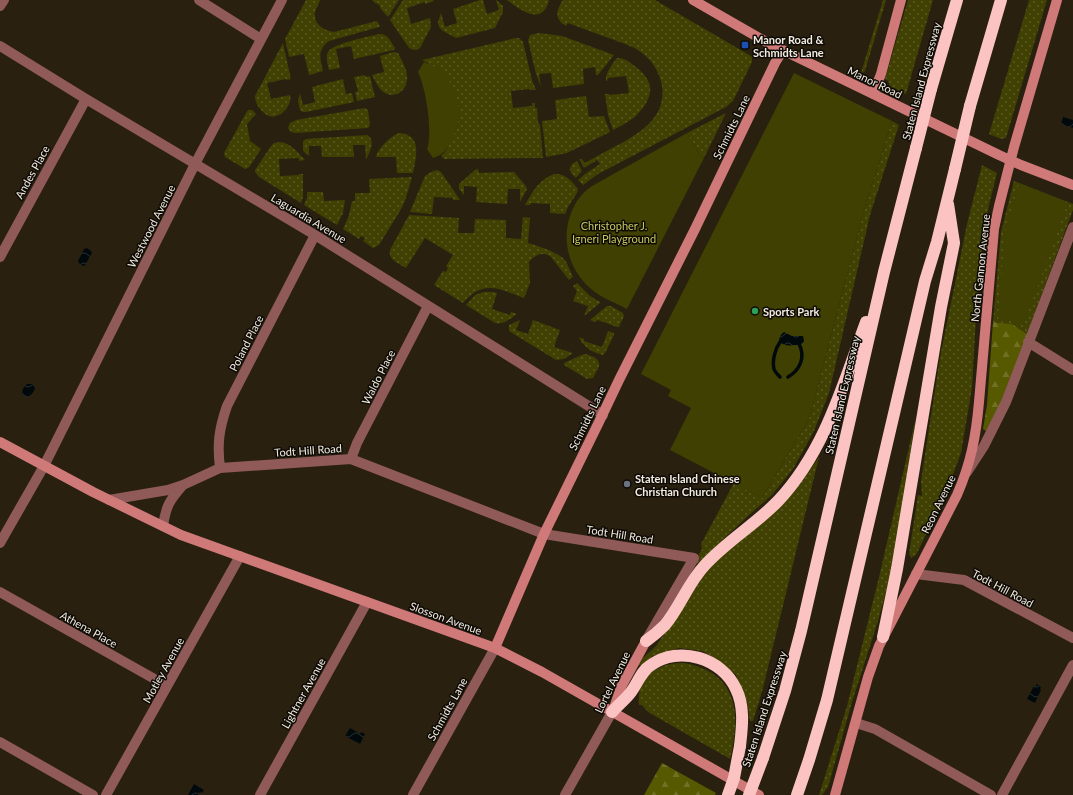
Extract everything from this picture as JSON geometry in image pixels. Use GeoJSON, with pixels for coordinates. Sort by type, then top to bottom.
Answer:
{"type":"FeatureCollection","features":[{"type":"Feature","properties":{"kind":"highway","name":"Staten Island Expressway"},"geometry":{"type":"LineString","coordinates":[[749,795],[781,706],[801,631],[884,272],[931,88],[957,0]]}},
{"type":"Feature","properties":{"kind":"highway"},"geometry":{"type":"LineString","coordinates":[[797,795],[829,694],[925,281],[937,242],[970,106],[1001,0]]}},
{"type":"Feature","properties":{"kind":"highway"},"geometry":{"type":"LineString","coordinates":[[883,637],[898,568],[941,307],[954,243],[947,199]]}},
{"type":"Feature","properties":{"kind":"highway"},"geometry":{"type":"LineString","coordinates":[[646,641],[659,631],[665,624],[693,580],[706,564],[723,547],[760,519],[769,510],[787,491],[807,463],[818,445],[830,419],[884,272]]}},
{"type":"Feature","properties":{"kind":"highway"},"geometry":{"type":"LineString","coordinates":[[612,712],[631,692],[643,672],[651,664],[662,659],[683,655],[698,657],[720,668],[728,676],[736,689],[742,711],[740,746],[734,778],[728,795]]}},
{"type":"Feature","properties":{"kind":"street"},"geometry":{"type":"LineString","coordinates":[[0,6],[4,0]]}},
{"type":"Feature","properties":{"kind":"street"},"geometry":{"type":"LineString","coordinates":[[199,0],[262,39]]}},
{"type":"Feature","properties":{"kind":"street","name":"Westwood Avenue"},"geometry":{"type":"LineString","coordinates":[[0,543],[44,466],[195,164],[282,0]]}},
{"type":"Feature","properties":{"kind":"street","name":"Manor Road"},"geometry":{"type":"LineString","coordinates":[[693,0],[768,43],[1011,161],[1073,185]]}},
{"type":"Feature","properties":{"kind":"street"},"geometry":{"type":"LineString","coordinates":[[873,94],[881,74],[901,0]]}},
{"type":"Feature","properties":{"kind":"street","name":"North Gannon Avenue"},"geometry":{"type":"LineString","coordinates":[[966,474],[971,457],[977,422],[994,229],[1011,161],[1057,0]]}},
{"type":"Feature","properties":{"kind":"street","name":"Laguardia Avenue"},"geometry":{"type":"LineString","coordinates":[[0,46],[315,236],[603,415]]}},
{"type":"Feature","properties":{"kind":"street","name":"Schmidts Lane"},"geometry":{"type":"LineString","coordinates":[[413,795],[495,648],[544,534],[603,415],[618,380],[695,229],[775,63],[783,50]]}},
{"type":"Feature","properties":{"kind":"street","name":"Andes Place"},"geometry":{"type":"LineString","coordinates":[[0,257],[86,99]]}},
{"type":"Feature","properties":{"kind":"street","name":"Reon Avenue"},"geometry":{"type":"LineString","coordinates":[[835,795],[868,677],[883,637],[957,495],[966,474],[984,446],[1006,402],[1073,226]]}},
{"type":"Feature","properties":{"kind":"street","name":"Poland Place"},"geometry":{"type":"LineString","coordinates":[[220,468],[218,450],[219,432],[227,406],[315,236]]}},
{"type":"Feature","properties":{"kind":"street","name":"Waldo Place"},"geometry":{"type":"LineString","coordinates":[[351,460],[358,443],[428,306]]}},
{"type":"Feature","properties":{"kind":"street"},"geometry":{"type":"LineString","coordinates":[[1028,342],[1073,370]]}},
{"type":"Feature","properties":{"kind":"street"},"geometry":{"type":"LineString","coordinates":[[0,442],[109,500]]}},
{"type":"Feature","properties":{"kind":"street","name":"Todt Hill Road"},"geometry":{"type":"LineString","coordinates":[[109,500],[168,490],[183,485],[220,468],[351,460],[544,534],[694,558]]}},
{"type":"Feature","properties":{"kind":"street"},"geometry":{"type":"LineString","coordinates":[[163,526],[168,504],[183,485]]}},
{"type":"Feature","properties":{"kind":"street","name":"Slosson Avenue"},"geometry":{"type":"LineString","coordinates":[[109,500],[181,535],[495,648],[542,672],[759,795]]}},
{"type":"Feature","properties":{"kind":"street","name":"Motley Avenue"},"geometry":{"type":"LineString","coordinates":[[106,795],[240,556]]}},
{"type":"Feature","properties":{"kind":"street","name":"Lortel Avenue"},"geometry":{"type":"LineString","coordinates":[[565,795],[612,712],[621,686],[694,558]]}},
{"type":"Feature","properties":{"kind":"street","name":"Todt Hill Road"},"geometry":{"type":"LineString","coordinates":[[916,574],[964,580],[1073,638]]}},
{"type":"Feature","properties":{"kind":"street","name":"Athena Place"},"geometry":{"type":"LineString","coordinates":[[0,592],[167,686]]}},
{"type":"Feature","properties":{"kind":"street","name":"Lightner Avenue"},"geometry":{"type":"LineString","coordinates":[[260,795],[367,602]]}},
{"type":"Feature","properties":{"kind":"street"},"geometry":{"type":"LineString","coordinates":[[1002,795],[1073,665]]}},
{"type":"Feature","properties":{"kind":"street"},"geometry":{"type":"LineString","coordinates":[[856,723],[875,729],[991,795]]}},
{"type":"Feature","properties":{"kind":"street"},"geometry":{"type":"LineString","coordinates":[[0,742],[93,795]]}},
{"type":"Feature","properties":{"kind":"green space"},"geometry":{"type":"Polygon","coordinates":[[[306,0],[320,0],[315,10],[315,16],[317,23],[327,30],[334,32],[377,21],[380,26],[329,41],[325,44],[320,54],[323,71],[309,75],[304,54],[289,57],[285,39],[306,0]]]}},
{"type":"Feature","properties":{"kind":"green space"},"geometry":{"type":"Polygon","coordinates":[[[372,0],[399,0],[388,17],[380,6],[372,0]]]}},
{"type":"Feature","properties":{"kind":"green space"},"geometry":{"type":"Polygon","coordinates":[[[403,0],[434,1],[425,4],[425,2],[407,8],[411,24],[430,18],[431,27],[420,48],[417,50],[409,48],[390,20],[403,0]]]}},
{"type":"Feature","properties":{"kind":"green space"},"geometry":{"type":"Polygon","coordinates":[[[483,0],[487,14],[499,10],[496,0],[503,6],[503,12],[495,28],[456,38],[439,27],[438,22],[441,13],[445,27],[457,23],[453,9],[483,0]]]}},
{"type":"Feature","properties":{"kind":"green space"},"geometry":{"type":"Polygon","coordinates":[[[507,0],[549,0],[542,13],[537,15],[524,12],[507,0]]]}},
{"type":"Feature","properties":{"kind":"green space"},"geometry":{"type":"Polygon","coordinates":[[[563,0],[655,0],[751,56],[752,62],[733,101],[726,107],[598,174],[583,185],[578,180],[600,164],[597,160],[584,168],[579,159],[582,159],[585,163],[629,139],[644,128],[657,114],[662,97],[662,86],[655,67],[646,56],[633,47],[568,23],[566,26],[562,23],[557,14],[563,0]]]}},
{"type":"Feature","properties":{"kind":"green space"},"geometry":{"type":"Polygon","coordinates":[[[883,0],[886,0],[865,71],[861,73],[883,0]]]}},
{"type":"Feature","properties":{"kind":"green space"},"geometry":{"type":"Polygon","coordinates":[[[908,0],[933,0],[906,94],[890,86],[888,81],[885,79],[908,0]]]}},
{"type":"Feature","properties":{"kind":"green space"},"geometry":{"type":"Polygon","coordinates":[[[1029,0],[1047,0],[1006,138],[1001,139],[989,134],[1029,0]]]}},
{"type":"Feature","properties":{"kind":"green space"},"geometry":{"type":"Polygon","coordinates":[[[539,33],[562,36],[614,55],[598,75],[596,75],[595,67],[583,69],[584,84],[553,88],[551,73],[539,74],[541,87],[536,74],[528,40],[530,35],[539,33]]]}},
{"type":"Feature","properties":{"kind":"green space"},"geometry":{"type":"Polygon","coordinates":[[[380,34],[385,35],[389,39],[395,48],[394,50],[354,59],[351,46],[336,49],[340,68],[329,70],[327,56],[331,49],[352,41],[380,34]]]}},
{"type":"Feature","properties":{"kind":"green space"},"geometry":{"type":"Polygon","coordinates":[[[519,38],[523,42],[532,80],[536,90],[530,89],[511,91],[513,108],[532,106],[532,103],[535,103],[538,122],[540,125],[543,158],[444,159],[441,156],[446,151],[456,129],[459,118],[459,110],[454,91],[431,65],[422,60],[519,38]]]}},
{"type":"Feature","properties":{"kind":"green space"},"geometry":{"type":"Polygon","coordinates":[[[283,43],[291,79],[267,83],[271,99],[290,95],[290,103],[285,111],[273,117],[264,113],[258,107],[255,96],[283,43]]]}},
{"type":"Feature","properties":{"kind":"green space"},"geometry":{"type":"Polygon","coordinates":[[[394,52],[398,53],[403,62],[407,73],[407,80],[402,91],[394,95],[390,95],[382,91],[372,75],[384,72],[380,56],[394,52]]]}},
{"type":"Feature","properties":{"kind":"green space"},"geometry":{"type":"Polygon","coordinates":[[[617,58],[622,58],[641,71],[650,84],[650,94],[645,105],[634,118],[613,130],[608,115],[605,94],[610,95],[629,93],[626,76],[608,78],[606,81],[608,72],[617,58]]]}},
{"type":"Feature","properties":{"kind":"green space"},"geometry":{"type":"Polygon","coordinates":[[[424,62],[438,69],[448,79],[456,95],[459,107],[458,124],[447,149],[440,155],[433,158],[427,149],[429,142],[428,110],[424,89],[418,72],[424,62]]]}},
{"type":"Feature","properties":{"kind":"green space","name":"Sports Park"},"geometry":{"type":"Polygon","coordinates":[[[794,73],[892,121],[864,210],[809,419],[762,498],[670,450],[691,408],[668,396],[671,390],[641,374],[794,73]]]}},
{"type":"Feature","properties":{"kind":"green space"},"geometry":{"type":"Polygon","coordinates":[[[365,75],[366,77],[370,76],[375,97],[357,101],[355,92],[358,91],[354,77],[365,75]]]}},
{"type":"Feature","properties":{"kind":"green space"},"geometry":{"type":"Polygon","coordinates":[[[343,79],[346,94],[352,93],[354,102],[306,112],[300,110],[298,101],[300,93],[303,105],[315,102],[312,87],[343,79]]]}},
{"type":"Feature","properties":{"kind":"green space"},"geometry":{"type":"Polygon","coordinates":[[[586,96],[589,117],[604,116],[610,132],[567,153],[546,157],[542,121],[557,119],[555,100],[586,96]]]}},
{"type":"Feature","properties":{"kind":"green space"},"geometry":{"type":"Polygon","coordinates":[[[365,108],[368,110],[370,125],[368,128],[296,133],[291,132],[288,128],[290,123],[296,120],[365,108]]]}},
{"type":"Feature","properties":{"kind":"green space"},"geometry":{"type":"Polygon","coordinates":[[[248,110],[252,110],[256,114],[247,124],[250,141],[261,149],[250,166],[245,169],[225,157],[224,153],[248,110]]]}},
{"type":"Feature","properties":{"kind":"green space"},"geometry":{"type":"Polygon","coordinates":[[[726,113],[704,158],[700,156],[687,133],[726,113]]]}},
{"type":"Feature","properties":{"kind":"green space"},"geometry":{"type":"Polygon","coordinates":[[[892,121],[899,125],[870,215],[829,393],[814,431],[793,469],[772,495],[696,565],[667,616],[665,614],[702,549],[701,544],[734,483],[762,498],[809,419],[864,210],[892,121]]]}},
{"type":"Feature","properties":{"kind":"green space"},"geometry":{"type":"Polygon","coordinates":[[[399,133],[407,135],[415,142],[416,154],[413,173],[397,173],[396,157],[376,157],[379,150],[385,143],[399,133]]]}},
{"type":"Feature","properties":{"kind":"green space","name":"Christopher J. Igneri Playground"},"geometry":{"type":"Polygon","coordinates":[[[687,133],[700,156],[704,158],[627,309],[603,297],[590,288],[575,269],[567,247],[568,224],[571,212],[580,197],[592,186],[687,133]]]}},
{"type":"Feature","properties":{"kind":"green space"},"geometry":{"type":"Polygon","coordinates":[[[367,135],[370,137],[372,143],[366,159],[365,145],[353,145],[354,157],[322,157],[321,146],[309,146],[309,156],[303,151],[303,141],[306,139],[367,135]]]}},
{"type":"Feature","properties":{"kind":"green space"},"geometry":{"type":"Polygon","coordinates":[[[280,142],[291,146],[305,160],[299,161],[299,158],[279,159],[280,176],[303,174],[303,197],[301,203],[259,177],[255,172],[271,146],[274,143],[280,142]]]}},
{"type":"Feature","properties":{"kind":"green space"},"geometry":{"type":"Polygon","coordinates":[[[577,161],[582,171],[576,178],[571,173],[570,168],[572,164],[577,161]]]}},
{"type":"Feature","properties":{"kind":"green space"},"geometry":{"type":"Polygon","coordinates":[[[982,165],[997,173],[989,205],[982,250],[977,298],[972,388],[961,453],[945,496],[916,555],[911,558],[909,554],[918,495],[922,496],[921,481],[940,357],[967,224],[982,165]]]}},
{"type":"Feature","properties":{"kind":"green space"},"geometry":{"type":"Polygon","coordinates":[[[478,169],[479,173],[514,172],[527,189],[520,202],[520,189],[508,189],[507,204],[476,202],[477,187],[464,186],[464,195],[459,189],[459,184],[478,169]]]}},
{"type":"Feature","properties":{"kind":"green space"},"geometry":{"type":"Polygon","coordinates":[[[437,170],[441,172],[460,200],[434,197],[432,214],[410,212],[425,176],[437,170]]]}},
{"type":"Feature","properties":{"kind":"green space"},"geometry":{"type":"Polygon","coordinates":[[[554,174],[565,176],[571,180],[578,189],[565,214],[550,213],[550,204],[531,203],[530,205],[525,205],[541,183],[549,176],[554,174]]]}},
{"type":"Feature","properties":{"kind":"green space"},"geometry":{"type":"Polygon","coordinates":[[[412,177],[405,201],[379,245],[373,248],[363,241],[365,238],[361,236],[359,239],[343,229],[349,215],[352,201],[355,201],[355,193],[370,193],[369,179],[412,177]]]}},
{"type":"Feature","properties":{"kind":"green space"},"geometry":{"type":"Polygon","coordinates":[[[1014,181],[1073,204],[1073,210],[1027,334],[1012,324],[993,322],[1001,232],[1014,181]]]}},
{"type":"Feature","properties":{"kind":"green space"},"geometry":{"type":"Polygon","coordinates":[[[1019,183],[1068,203],[1024,324],[998,318],[1005,232],[1019,183]]]}},
{"type":"Feature","properties":{"kind":"green space"},"geometry":{"type":"Polygon","coordinates":[[[307,192],[323,192],[324,201],[345,200],[343,213],[337,225],[304,205],[307,198],[307,192]]]}},
{"type":"Feature","properties":{"kind":"green space"},"geometry":{"type":"Polygon","coordinates":[[[409,215],[459,218],[458,233],[474,233],[475,219],[506,220],[506,238],[521,239],[523,217],[530,218],[528,243],[561,256],[567,263],[573,277],[569,280],[551,257],[542,254],[534,257],[529,262],[530,283],[524,298],[499,289],[485,288],[478,291],[463,303],[434,285],[443,271],[446,272],[448,268],[446,266],[453,255],[425,238],[406,268],[392,259],[390,250],[409,215]]]}},
{"type":"Feature","properties":{"kind":"green space"},"geometry":{"type":"Polygon","coordinates":[[[577,283],[590,296],[600,302],[584,316],[588,306],[573,301],[577,291],[573,286],[577,283]]]}},
{"type":"Feature","properties":{"kind":"green space"},"geometry":{"type":"Polygon","coordinates":[[[484,292],[497,293],[492,309],[510,315],[511,312],[517,314],[509,320],[495,323],[466,305],[475,295],[484,292]]]}},
{"type":"Feature","properties":{"kind":"green space"},"geometry":{"type":"Polygon","coordinates":[[[607,306],[611,306],[623,313],[624,316],[619,327],[598,320],[595,322],[590,320],[607,306]]]}},
{"type":"Feature","properties":{"kind":"green space"},"geometry":{"type":"Polygon","coordinates":[[[520,320],[516,330],[528,334],[533,320],[560,330],[554,347],[573,353],[564,359],[556,360],[509,331],[509,325],[520,320]]]}},
{"type":"Feature","properties":{"kind":"green space"},"geometry":{"type":"Polygon","coordinates":[[[993,322],[1012,324],[1027,334],[999,407],[986,431],[983,429],[987,405],[993,322]]]}},
{"type":"Feature","properties":{"kind":"green space"},"geometry":{"type":"Polygon","coordinates":[[[608,331],[614,333],[614,335],[603,355],[589,349],[583,344],[579,337],[584,339],[584,341],[602,347],[608,331]]]}},
{"type":"Feature","properties":{"kind":"green space"},"geometry":{"type":"Polygon","coordinates":[[[584,354],[594,357],[599,362],[599,367],[593,378],[587,379],[564,365],[564,363],[584,354]]]}},
{"type":"Feature","properties":{"kind":"green space"},"geometry":{"type":"Polygon","coordinates":[[[916,417],[891,574],[828,787],[822,795],[819,795],[847,706],[916,417]]]}},
{"type":"Feature","properties":{"kind":"green space"},"geometry":{"type":"Polygon","coordinates":[[[819,457],[763,688],[753,721],[750,721],[747,702],[736,675],[719,661],[702,651],[679,648],[653,656],[640,666],[638,665],[656,646],[711,565],[777,509],[801,483],[819,457]]]}},
{"type":"Feature","properties":{"kind":"green space"},"geometry":{"type":"Polygon","coordinates":[[[684,663],[710,672],[727,688],[732,698],[735,723],[730,759],[648,712],[642,705],[639,705],[640,688],[649,674],[665,666],[684,663]]]}},
{"type":"Feature","properties":{"kind":"green space"},"geometry":{"type":"Polygon","coordinates":[[[662,763],[716,793],[715,795],[644,795],[662,763]]]}},
{"type":"Feature","properties":{"kind":"water"},"geometry":{"type":"Polygon","coordinates":[[[1063,117],[1073,120],[1073,128],[1061,124],[1063,117]]]}},
{"type":"Feature","properties":{"kind":"water"},"geometry":{"type":"Polygon","coordinates":[[[87,248],[92,253],[83,266],[78,261],[84,249],[87,248]]]}},
{"type":"Feature","properties":{"kind":"water"},"geometry":{"type":"Polygon","coordinates":[[[784,332],[792,336],[803,336],[804,341],[802,344],[790,346],[784,345],[779,341],[779,338],[784,332]]]}},
{"type":"Feature","properties":{"kind":"water"},"geometry":{"type":"Polygon","coordinates":[[[27,384],[32,384],[35,388],[32,394],[27,397],[23,395],[22,392],[27,384]]]}},
{"type":"Feature","properties":{"kind":"water"},"geometry":{"type":"Polygon","coordinates":[[[1037,684],[1041,687],[1041,690],[1035,703],[1027,699],[1034,686],[1035,687],[1037,684]]]}},
{"type":"Feature","properties":{"kind":"water"},"geometry":{"type":"Polygon","coordinates":[[[350,728],[360,734],[361,732],[365,734],[360,744],[345,736],[350,728]]]}},
{"type":"Feature","properties":{"kind":"water"},"geometry":{"type":"Polygon","coordinates":[[[194,784],[204,790],[198,795],[188,795],[194,784]]]}},
{"type":"Feature","properties":{"kind":"waterway"},"geometry":{"type":"LineString","coordinates":[[780,342],[775,352],[773,362],[774,370],[780,377]]}},
{"type":"Feature","properties":{"kind":"waterway"},"geometry":{"type":"LineString","coordinates":[[788,377],[796,371],[801,363],[802,354],[799,344]]}},
{"type":"Feature","properties":{"kind":"place","name":"Manor Road & Schmidts Lane"},"geometry":{"type":"Point","coordinates":[745,45]}},
{"type":"Feature","properties":{"kind":"place","name":"Sports Park"},"geometry":{"type":"Point","coordinates":[755,311]}},
{"type":"Feature","properties":{"kind":"place","name":"Staten Island Chinese Christian Church"},"geometry":{"type":"Point","coordinates":[627,484]}}]}
